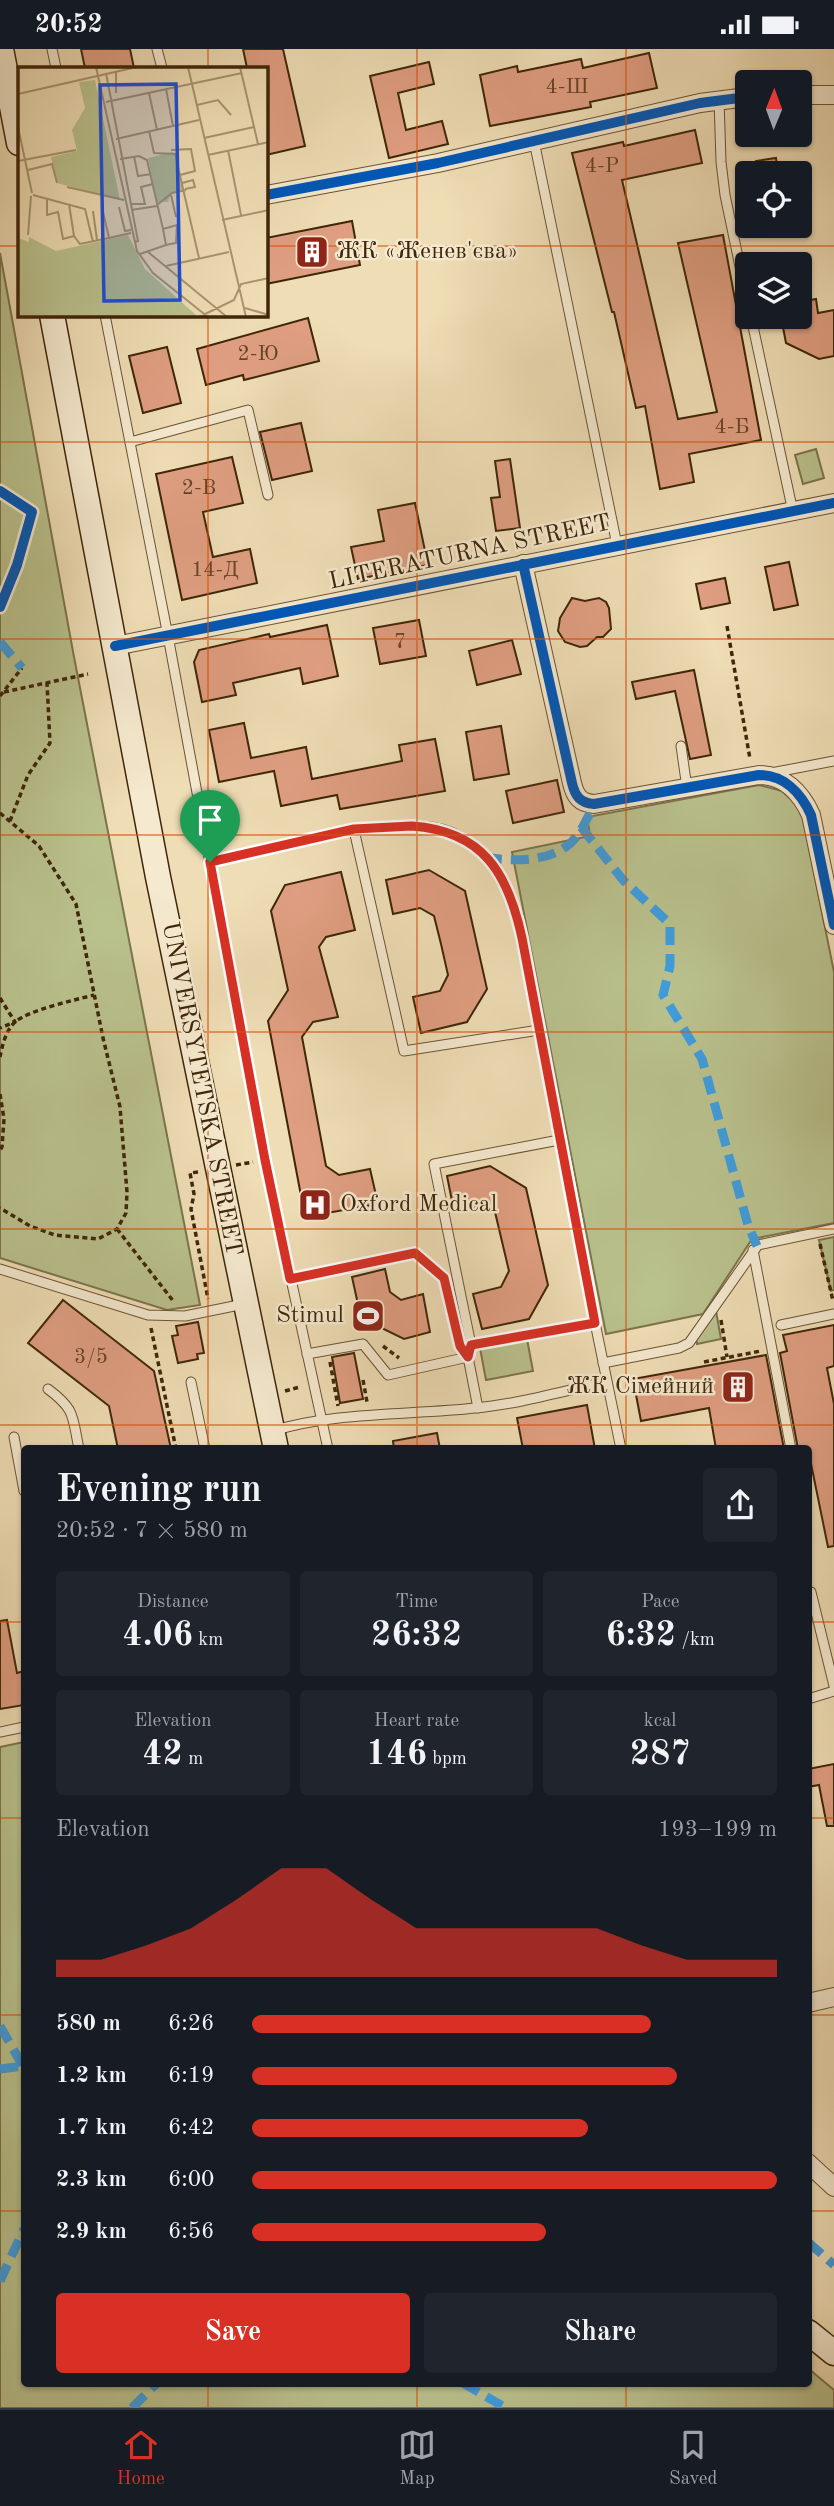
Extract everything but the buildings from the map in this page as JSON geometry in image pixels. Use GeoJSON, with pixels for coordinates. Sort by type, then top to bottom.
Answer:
{"type":"FeatureCollection","features":[{"type":"Feature","properties":{"kind":"main road"},"geometry":{"type":"LineString","coordinates":[[1,49],[18,138]]}},
{"type":"Feature","properties":{"kind":"main road","name":"UNIVERSYTETSKA STREET"},"geometry":{"type":"LineString","coordinates":[[52,317],[217,1168],[274,1440]]}},
{"type":"Feature","properties":{"kind":"main road"},"geometry":{"type":"LineString","coordinates":[[812,2335],[834,2353]]}},
{"type":"Feature","properties":{"kind":"street"},"geometry":{"type":"LineString","coordinates":[[812,95],[834,95]]}},
{"type":"Feature","properties":{"kind":"street"},"geometry":{"type":"LineString","coordinates":[[268,195],[438,163],[735,97]]}},
{"type":"Feature","properties":{"kind":"street","name":"LITERATURNA STREET"},"geometry":{"type":"LineString","coordinates":[[115,646],[834,503]]}},
{"type":"Feature","properties":{"kind":"street"},"geometry":{"type":"LineString","coordinates":[[523,564],[577,797],[587,803],[597,803],[687,788],[755,772],[771,775],[789,785],[805,803],[811,815],[830,882],[834,925]]}},
{"type":"Feature","properties":{"kind":"street"},"geometry":{"type":"LineString","coordinates":[[812,2002],[834,1997]]}},
{"type":"Feature","properties":{"kind":"street"},"geometry":{"type":"LineString","coordinates":[[812,2167],[834,2187]]}},
{"type":"Feature","properties":{"kind":"lane"},"geometry":{"type":"LineString","coordinates":[[52,49],[55,67]]}},
{"type":"Feature","properties":{"kind":"lane"},"geometry":{"type":"LineString","coordinates":[[157,49],[162,67]]}},
{"type":"Feature","properties":{"kind":"lane"},"geometry":{"type":"LineString","coordinates":[[719,99],[724,195],[736,252]]}},
{"type":"Feature","properties":{"kind":"lane"},"geometry":{"type":"LineString","coordinates":[[534,141],[617,545]]}},
{"type":"Feature","properties":{"kind":"lane"},"geometry":{"type":"LineString","coordinates":[[105,317],[263,1146],[327,1445]]}},
{"type":"Feature","properties":{"kind":"lane"},"geometry":{"type":"LineString","coordinates":[[754,329],[793,512]]}},
{"type":"Feature","properties":{"kind":"lane"},"geometry":{"type":"LineString","coordinates":[[130,442],[248,410],[268,495]]}},
{"type":"Feature","properties":{"kind":"lane"},"geometry":{"type":"LineString","coordinates":[[681,746],[687,788]]}},
{"type":"Feature","properties":{"kind":"lane"},"geometry":{"type":"LineString","coordinates":[[755,772],[834,761]]}},
{"type":"Feature","properties":{"kind":"lane"},"geometry":{"type":"LineString","coordinates":[[210,862],[354,829],[412,826],[442,829],[459,836],[485,857],[500,875],[514,909],[595,1323],[595,1340],[603,1363],[620,1445]]}},
{"type":"Feature","properties":{"kind":"lane"},"geometry":{"type":"LineString","coordinates":[[354,829],[404,1051],[539,1030]]}},
{"type":"Feature","properties":{"kind":"lane"},"geometry":{"type":"LineString","coordinates":[[468,1357],[471,1345],[434,1164],[559,1140]]}},
{"type":"Feature","properties":{"kind":"lane"},"geometry":{"type":"LineString","coordinates":[[603,1363],[679,1348],[690,1343],[753,1250],[762,1242],[834,1229]]}},
{"type":"Feature","properties":{"kind":"lane"},"geometry":{"type":"LineString","coordinates":[[753,1250],[790,1445]]}},
{"type":"Feature","properties":{"kind":"lane"},"geometry":{"type":"LineString","coordinates":[[290,1279],[415,1253],[444,1278],[460,1346],[468,1357],[478,1408]]}},
{"type":"Feature","properties":{"kind":"lane"},"geometry":{"type":"LineString","coordinates":[[0,1269],[148,1315],[185,1316],[246,1304]]}},
{"type":"Feature","properties":{"kind":"lane"},"geometry":{"type":"LineString","coordinates":[[781,1325],[834,1314]]}},
{"type":"Feature","properties":{"kind":"lane"},"geometry":{"type":"LineString","coordinates":[[307,1354],[363,1344],[388,1375],[468,1357]]}},
{"type":"Feature","properties":{"kind":"lane"},"geometry":{"type":"LineString","coordinates":[[191,1381],[204,1445]]}},
{"type":"Feature","properties":{"kind":"lane"},"geometry":{"type":"LineString","coordinates":[[274,1440],[292,1425],[478,1408],[606,1382]]}},
{"type":"Feature","properties":{"kind":"lane"},"geometry":{"type":"LineString","coordinates":[[48,1389],[66,1402],[71,1410],[78,1445]]}},
{"type":"Feature","properties":{"kind":"lane"},"geometry":{"type":"LineString","coordinates":[[14,1437],[21,1475]]}},
{"type":"Feature","properties":{"kind":"lane"},"geometry":{"type":"LineString","coordinates":[[812,1597],[834,1688],[812,1697]]}},
{"type":"Feature","properties":{"kind":"lane"},"geometry":{"type":"LineString","coordinates":[[0,1732],[21,1728]]}},
{"type":"Feature","properties":{"kind":"path"},"geometry":{"type":"LineString","coordinates":[[727,626],[755,772]]}},
{"type":"Feature","properties":{"kind":"path"},"geometry":{"type":"LineString","coordinates":[[2,694],[22,668]]}},
{"type":"Feature","properties":{"kind":"path"},"geometry":{"type":"LineString","coordinates":[[2,694],[88,674]]}},
{"type":"Feature","properties":{"kind":"path"},"geometry":{"type":"LineString","coordinates":[[10,821],[28,775],[50,743],[47,683]]}},
{"type":"Feature","properties":{"kind":"path"},"geometry":{"type":"LineString","coordinates":[[0,813],[39,846],[76,904],[94,995],[121,1107],[127,1192],[126,1213],[117,1229],[98,1239],[55,1235],[30,1226],[0,1208]]}},
{"type":"Feature","properties":{"kind":"path"},"geometry":{"type":"LineString","coordinates":[[0,1028],[53,1007],[94,995]]}},
{"type":"Feature","properties":{"kind":"path"},"geometry":{"type":"LineString","coordinates":[[0,998],[15,1022]]}},
{"type":"Feature","properties":{"kind":"path"},"geometry":{"type":"LineString","coordinates":[[0,1057],[7,1035],[15,1022]]}},
{"type":"Feature","properties":{"kind":"path"},"geometry":{"type":"LineString","coordinates":[[0,1094],[4,1119],[0,1150]]}},
{"type":"Feature","properties":{"kind":"path"},"geometry":{"type":"LineString","coordinates":[[210,1311],[191,1209],[194,1195],[190,1174],[247,1163]]}},
{"type":"Feature","properties":{"kind":"path"},"geometry":{"type":"LineString","coordinates":[[117,1229],[185,1316]]}},
{"type":"Feature","properties":{"kind":"path"},"geometry":{"type":"LineString","coordinates":[[819,1238],[830,1291]]}},
{"type":"Feature","properties":{"kind":"path"},"geometry":{"type":"LineString","coordinates":[[148,1315],[175,1445]]}},
{"type":"Feature","properties":{"kind":"path"},"geometry":{"type":"LineString","coordinates":[[471,1345],[595,1323]]}},
{"type":"Feature","properties":{"kind":"path"},"geometry":{"type":"LineString","coordinates":[[723,1334],[727,1357]]}},
{"type":"Feature","properties":{"kind":"path"},"geometry":{"type":"LineString","coordinates":[[379,1343],[399,1358]]}},
{"type":"Feature","properties":{"kind":"path"},"geometry":{"type":"LineString","coordinates":[[704,1362],[772,1349]]}},
{"type":"Feature","properties":{"kind":"path"},"geometry":{"type":"LineString","coordinates":[[328,1353],[339,1410],[348,1408]]}},
{"type":"Feature","properties":{"kind":"path"},"geometry":{"type":"LineString","coordinates":[[358,1406],[368,1404],[363,1380]]}},
{"type":"Feature","properties":{"kind":"green space"},"geometry":{"type":"Polygon","coordinates":[[[0,253],[74,657],[200,1305],[167,1310],[0,1258],[0,253]]]}},
{"type":"Feature","properties":{"kind":"green space"},"geometry":{"type":"Polygon","coordinates":[[[816,449],[824,478],[803,484],[795,455],[816,449]]]}},
{"type":"Feature","properties":{"kind":"green space"},"geometry":{"type":"Polygon","coordinates":[[[759,785],[782,791],[801,808],[834,972],[834,1223],[752,1239],[703,1314],[606,1334],[512,852],[590,836],[587,817],[759,785]]]}},
{"type":"Feature","properties":{"kind":"green space"},"geometry":{"type":"Polygon","coordinates":[[[834,1237],[834,1290],[831,1291],[819,1240],[834,1237]]]}},
{"type":"Feature","properties":{"kind":"green space"},"geometry":{"type":"Polygon","coordinates":[[[716,1311],[721,1339],[697,1344],[696,1338],[716,1311]]]}},
{"type":"Feature","properties":{"kind":"green space"},"geometry":{"type":"Polygon","coordinates":[[[527,1339],[533,1371],[486,1380],[480,1348],[527,1339]]]}},
{"type":"Feature","properties":{"kind":"green space"},"geometry":{"type":"Polygon","coordinates":[[[21,1743],[21,2387],[812,2387],[812,2372],[834,2390],[834,2408],[0,2408],[0,1747],[21,1743]]]}},
{"type":"Feature","properties":{"kind":"marked path"},"geometry":{"type":"LineString","coordinates":[[0,642],[22,668]]}},
{"type":"Feature","properties":{"kind":"marked path"},"geometry":{"type":"LineString","coordinates":[[484,857],[534,859],[558,851],[577,836],[597,803]]}},
{"type":"Feature","properties":{"kind":"marked path"},"geometry":{"type":"LineString","coordinates":[[581,827],[623,880],[670,924],[670,966],[663,995],[702,1059],[748,1225],[757,1246]]}},
{"type":"Feature","properties":{"kind":"marked path"},"geometry":{"type":"LineString","coordinates":[[0,2026],[21,2063]]}},
{"type":"Feature","properties":{"kind":"marked path"},"geometry":{"type":"LineString","coordinates":[[0,2069],[21,2066]]}},
{"type":"Feature","properties":{"kind":"marked path"},"geometry":{"type":"LineString","coordinates":[[0,2281],[21,2236]]}},
{"type":"Feature","properties":{"kind":"marked path"},"geometry":{"type":"LineString","coordinates":[[812,2246],[834,2265]]}},
{"type":"Feature","properties":{"kind":"marked path"},"geometry":{"type":"LineString","coordinates":[[132,2408],[153,2387]]}},
{"type":"Feature","properties":{"kind":"marked path"},"geometry":{"type":"LineString","coordinates":[[470,2387],[506,2408]]}},
{"type":"Feature","properties":{"kind":"cycle path"},"geometry":{"type":"LineString","coordinates":[[268,195],[438,163],[700,103],[735,99]]}},
{"type":"Feature","properties":{"kind":"cycle path"},"geometry":{"type":"LineString","coordinates":[[0,491],[32,512],[17,565],[0,607]]}},
{"type":"Feature","properties":{"kind":"cycle path"},"geometry":{"type":"LineString","coordinates":[[115,646],[834,503]]}},
{"type":"Feature","properties":{"kind":"cycle path"},"geometry":{"type":"LineString","coordinates":[[523,564],[572,783],[579,798],[594,804],[759,775],[776,778],[797,793],[811,815],[834,925]]}},
{"type":"Feature","properties":{"kind":"place","name":"ЖК «Женев'єва»"},"geometry":{"type":"Point","coordinates":[312,252]}},
{"type":"Feature","properties":{"kind":"place","name":"Oxford Medical"},"geometry":{"type":"Point","coordinates":[315,1205]}},
{"type":"Feature","properties":{"kind":"place","name":"Stimul"},"geometry":{"type":"Point","coordinates":[368,1316]}},
{"type":"Feature","properties":{"kind":"place","name":"ЖК Сімейний"},"geometry":{"type":"Point","coordinates":[738,1387]}},
{"type":"Feature","properties":{"kind":"route"},"geometry":{"type":"LineString","coordinates":[[412,826],[442,829],[459,836],[481,853],[500,875],[509,893],[522,938],[595,1323],[471,1345],[468,1357],[460,1346],[444,1278],[415,1253],[290,1279],[265,1160],[210,862],[354,829],[412,826]]}}]}
